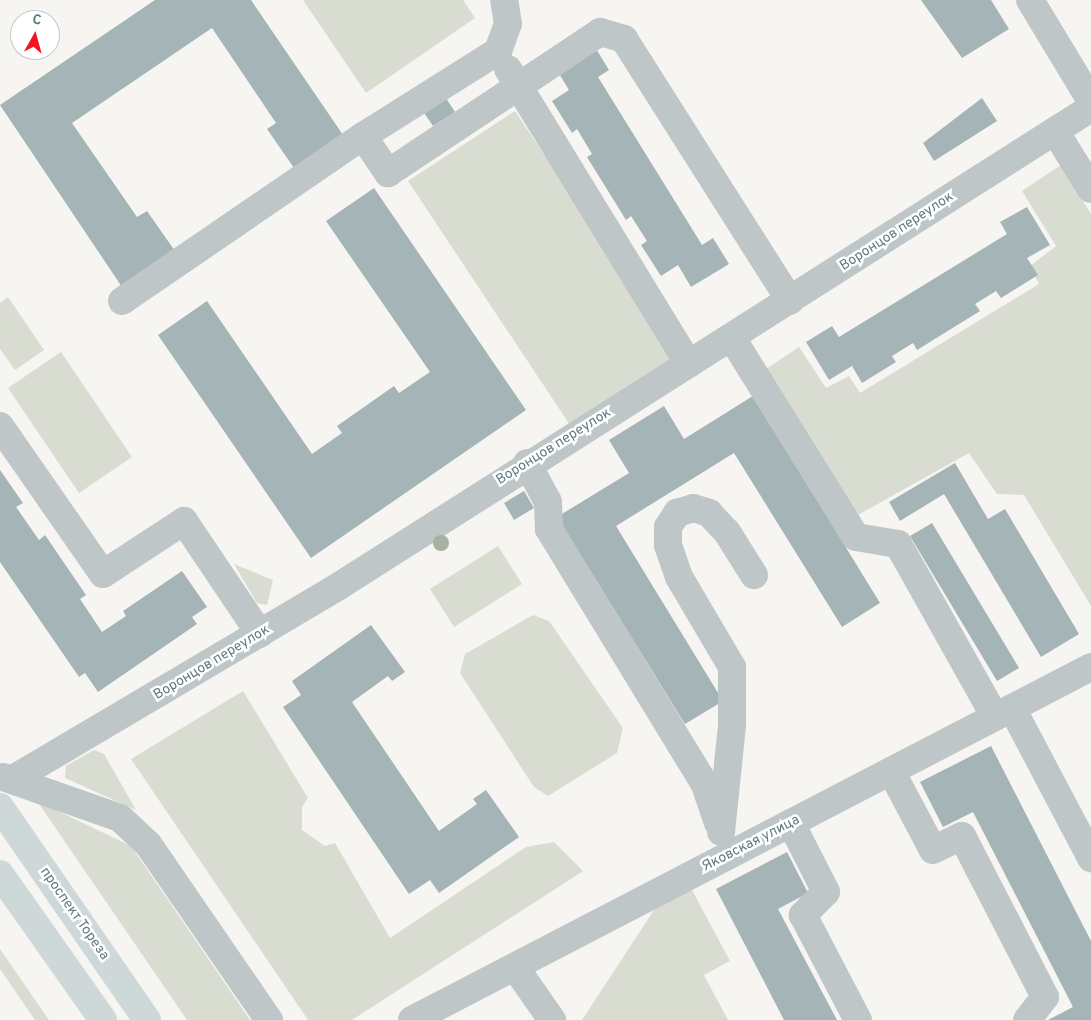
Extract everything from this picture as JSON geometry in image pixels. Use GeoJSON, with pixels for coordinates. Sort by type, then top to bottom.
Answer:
{"type":"FeatureCollection","features":[{"type":"Feature","properties":{"kind":"main road","name":"проспект Тореза"},"geometry":{"type":"LineString","coordinates":[[0,807],[147,1020]]}},
{"type":"Feature","properties":{"kind":"main road"},"geometry":{"type":"LineString","coordinates":[[0,874],[103,1020]]}},
{"type":"Feature","properties":{"kind":"street"},"geometry":{"type":"LineString","coordinates":[[122,301],[363,136],[498,51],[508,24],[504,0]]}},
{"type":"Feature","properties":{"kind":"street"},"geometry":{"type":"LineString","coordinates":[[1030,0],[1091,101]]}},
{"type":"Feature","properties":{"kind":"street"},"geometry":{"type":"LineString","coordinates":[[363,136],[388,173],[516,85],[600,32],[624,39],[790,301]]}},
{"type":"Feature","properties":{"kind":"street"},"geometry":{"type":"LineString","coordinates":[[498,51],[516,85],[689,364]]}},
{"type":"Feature","properties":{"kind":"street","name":"Воронцов переулок"},"geometry":{"type":"LineString","coordinates":[[7,778],[260,634],[527,463],[732,338],[1091,108]]}},
{"type":"Feature","properties":{"kind":"street"},"geometry":{"type":"LineString","coordinates":[[1055,131],[1091,189]]}},
{"type":"Feature","properties":{"kind":"street"},"geometry":{"type":"LineString","coordinates":[[732,338],[856,536],[898,544],[1004,713],[1091,858]]}},
{"type":"Feature","properties":{"kind":"street"},"geometry":{"type":"LineString","coordinates":[[0,426],[103,574],[184,521],[260,634]]}},
{"type":"Feature","properties":{"kind":"street"},"geometry":{"type":"LineString","coordinates":[[527,463],[548,502],[549,529],[705,784],[724,844]]}},
{"type":"Feature","properties":{"kind":"street"},"geometry":{"type":"LineString","coordinates":[[724,844],[732,725],[732,667],[679,577],[668,545],[668,527],[677,513],[693,508],[709,513],[754,576]]}},
{"type":"Feature","properties":{"kind":"street","name":"Яковская улица"},"geometry":{"type":"LineString","coordinates":[[412,1020],[515,967],[724,844],[791,823],[1091,667]]}},
{"type":"Feature","properties":{"kind":"street"},"geometry":{"type":"LineString","coordinates":[[891,771],[933,850],[962,836],[1045,997],[1028,1020]]}},
{"type":"Feature","properties":{"kind":"street"},"geometry":{"type":"LineString","coordinates":[[7,778],[120,818],[148,844],[269,1020]]}},
{"type":"Feature","properties":{"kind":"street"},"geometry":{"type":"LineString","coordinates":[[791,823],[826,892],[803,915],[858,1020]]}},
{"type":"Feature","properties":{"kind":"street"},"geometry":{"type":"LineString","coordinates":[[515,967],[552,1020]]}},
{"type":"Feature","properties":{"kind":"shaded area"},"geometry":{"type":"Polygon","coordinates":[[[303,0],[463,0],[475,18],[366,93],[303,0]]]}},
{"type":"Feature","properties":{"kind":"shaded area"},"geometry":{"type":"Polygon","coordinates":[[[515,111],[677,355],[570,425],[408,181],[515,111]]]}},
{"type":"Feature","properties":{"kind":"shaded area"},"geometry":{"type":"Polygon","coordinates":[[[1061,165],[1091,214],[1091,606],[1024,495],[997,494],[969,453],[858,515],[763,371],[799,347],[826,388],[849,376],[860,393],[1039,284],[1030,266],[1056,246],[1022,191],[1061,165]]]}},
{"type":"Feature","properties":{"kind":"shaded area"},"geometry":{"type":"Polygon","coordinates":[[[8,297],[44,350],[15,370],[0,349],[0,303],[8,297]]]}},
{"type":"Feature","properties":{"kind":"shaded area"},"geometry":{"type":"Polygon","coordinates":[[[61,352],[132,457],[79,493],[8,388],[61,352]]]}},
{"type":"Feature","properties":{"kind":"shaded area"},"geometry":{"type":"Polygon","coordinates":[[[498,546],[522,584],[454,627],[430,589],[498,546]]]}},
{"type":"Feature","properties":{"kind":"shaded area"},"geometry":{"type":"Polygon","coordinates":[[[234,564],[273,580],[267,605],[257,603],[234,564]]]}},
{"type":"Feature","properties":{"kind":"shaded area"},"geometry":{"type":"Polygon","coordinates":[[[533,615],[549,621],[623,728],[617,753],[548,796],[534,787],[460,673],[465,654],[533,615]]]}},
{"type":"Feature","properties":{"kind":"shaded area"},"geometry":{"type":"Polygon","coordinates":[[[243,691],[308,798],[302,807],[302,830],[325,846],[335,843],[390,938],[526,847],[554,842],[583,871],[352,1020],[308,1020],[131,759],[243,691]]]}},
{"type":"Feature","properties":{"kind":"shaded area"},"geometry":{"type":"Polygon","coordinates":[[[94,750],[104,754],[136,810],[65,778],[66,766],[94,750]]]}},
{"type":"Feature","properties":{"kind":"shaded area"},"geometry":{"type":"Polygon","coordinates":[[[37,801],[131,846],[250,1020],[187,1020],[37,801]]]}},
{"type":"Feature","properties":{"kind":"shaded area"},"geometry":{"type":"Polygon","coordinates":[[[691,888],[730,961],[704,975],[728,1020],[582,1020],[656,907],[691,888]]]}},
{"type":"Feature","properties":{"kind":"shaded area"},"geometry":{"type":"Polygon","coordinates":[[[0,949],[49,1020],[35,1020],[0,969],[0,949]]]}},
{"type":"Feature","properties":{"kind":"building"},"geometry":{"type":"Polygon","coordinates":[[[155,0],[251,0],[343,135],[294,168],[267,129],[276,123],[212,28],[72,123],[137,217],[147,211],[175,251],[122,287],[0,105],[155,0]]]}},
{"type":"Feature","properties":{"kind":"building"},"geometry":{"type":"Polygon","coordinates":[[[921,0],[991,0],[1009,29],[962,58],[921,0]]]}},
{"type":"Feature","properties":{"kind":"building"},"geometry":{"type":"Polygon","coordinates":[[[593,44],[609,70],[598,77],[702,245],[713,238],[729,264],[691,287],[678,265],[661,276],[641,245],[647,241],[631,216],[626,220],[587,157],[592,154],[577,129],[572,133],[552,101],[569,90],[555,67],[593,44]]]}},
{"type":"Feature","properties":{"kind":"building"},"geometry":{"type":"Polygon","coordinates":[[[444,95],[455,112],[433,126],[422,110],[444,95]]]}},
{"type":"Feature","properties":{"kind":"building"},"geometry":{"type":"Polygon","coordinates":[[[982,98],[997,121],[934,161],[923,143],[982,98]]]}},
{"type":"Feature","properties":{"kind":"building"},"geometry":{"type":"Polygon","coordinates":[[[374,188],[526,410],[311,558],[158,335],[207,301],[312,454],[342,433],[337,426],[394,386],[399,393],[430,372],[326,221],[374,188]]]}},
{"type":"Feature","properties":{"kind":"building"},"geometry":{"type":"Polygon","coordinates":[[[1027,207],[1050,245],[1027,258],[1038,275],[1001,298],[996,291],[975,304],[980,311],[917,350],[913,343],[892,356],[896,362],[862,383],[852,366],[829,380],[806,342],[832,326],[839,337],[1007,234],[1000,222],[1027,207]]]}},
{"type":"Feature","properties":{"kind":"building"},"geometry":{"type":"Polygon","coordinates":[[[753,396],[880,603],[842,627],[734,453],[616,526],[723,701],[685,724],[557,517],[629,473],[609,440],[664,406],[684,439],[753,396]]]}},
{"type":"Feature","properties":{"kind":"building"},"geometry":{"type":"Polygon","coordinates":[[[955,463],[988,519],[1005,509],[1079,634],[1041,657],[944,494],[900,521],[889,502],[955,463]]]}},
{"type":"Feature","properties":{"kind":"building"},"geometry":{"type":"Polygon","coordinates":[[[0,470],[23,503],[16,507],[39,540],[45,535],[86,595],[80,599],[102,632],[126,616],[123,611],[182,571],[207,607],[192,617],[197,624],[98,692],[85,673],[79,677],[0,562],[0,470]]]}},
{"type":"Feature","properties":{"kind":"building"},"geometry":{"type":"Polygon","coordinates":[[[524,491],[534,508],[514,520],[504,503],[524,491]]]}},
{"type":"Feature","properties":{"kind":"building"},"geometry":{"type":"Polygon","coordinates":[[[932,523],[1019,668],[997,681],[910,536],[932,523]]]}},
{"type":"Feature","properties":{"kind":"building"},"geometry":{"type":"Polygon","coordinates":[[[371,625],[405,672],[392,681],[388,676],[352,702],[439,831],[477,804],[473,799],[486,790],[519,837],[439,893],[430,880],[409,894],[283,707],[301,695],[292,681],[371,625]]]}},
{"type":"Feature","properties":{"kind":"building"},"geometry":{"type":"Polygon","coordinates":[[[991,746],[1091,941],[1091,1020],[1048,1020],[1073,1007],[973,812],[943,827],[920,782],[991,746]]]}},
{"type":"Feature","properties":{"kind":"building"},"geometry":{"type":"Polygon","coordinates":[[[787,852],[808,893],[778,909],[837,1020],[784,1020],[716,889],[787,852]]]}}]}
